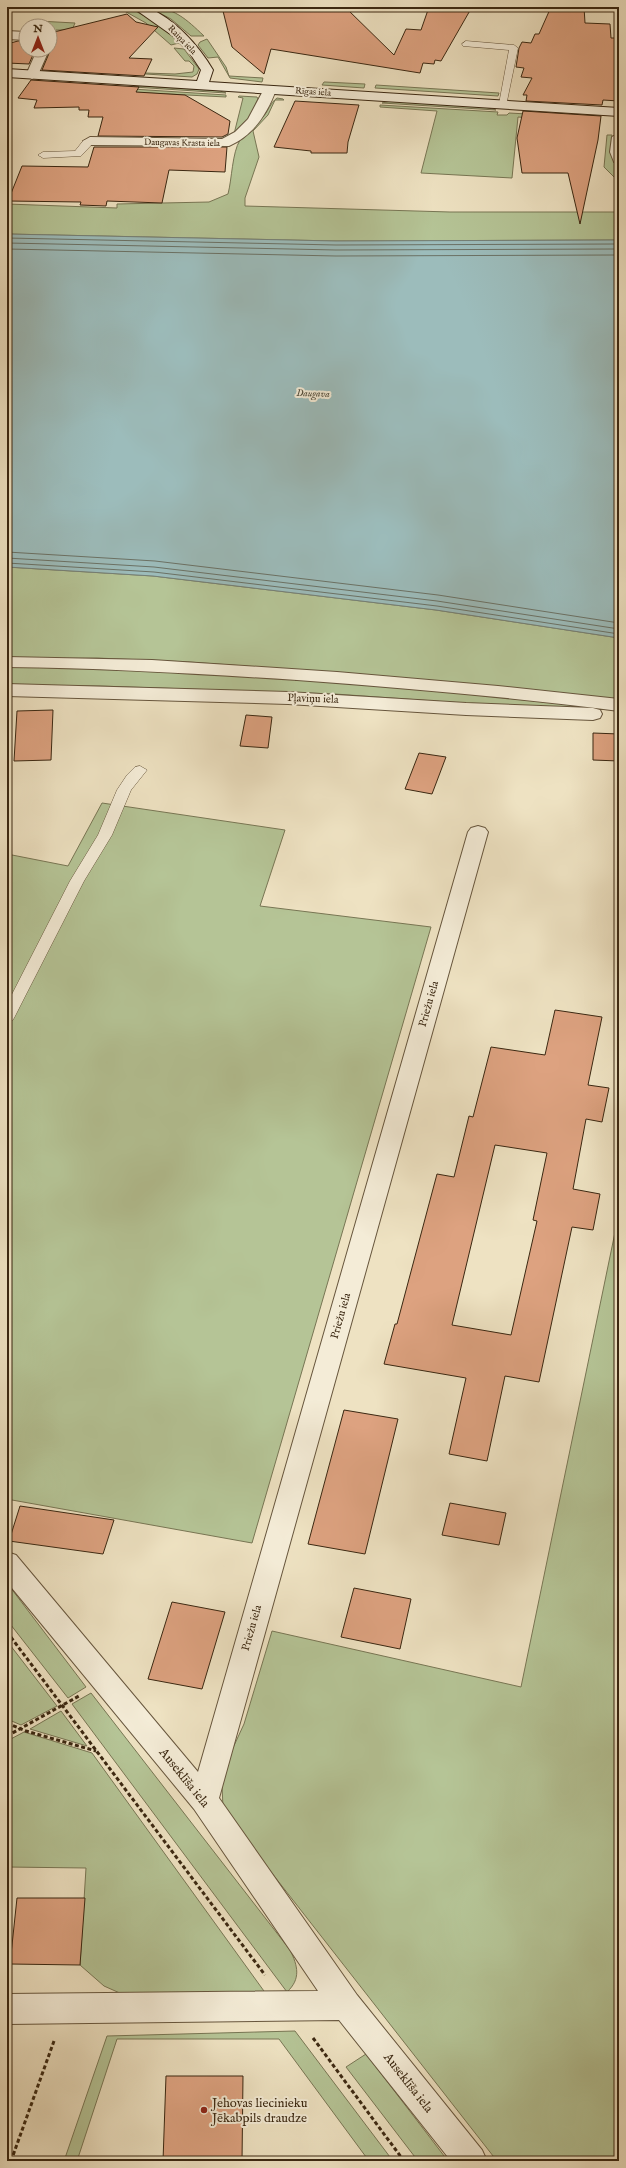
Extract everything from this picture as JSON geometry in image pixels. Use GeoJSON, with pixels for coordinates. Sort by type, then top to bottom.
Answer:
{"type":"FeatureCollection","features":[{"type":"Feature","properties":{"kind":"street","name":"Raiņa iela"},"geometry":{"type":"LineString","coordinates":[[138,7],[168,24],[189,45],[207,70],[202,85]]}},
{"type":"Feature","properties":{"kind":"street"},"geometry":{"type":"LineString","coordinates":[[7,35],[18,36]]}},
{"type":"Feature","properties":{"kind":"street"},"geometry":{"type":"LineString","coordinates":[[32,75],[39,58]]}},
{"type":"Feature","properties":{"kind":"street","name":"Rīgas iela"},"geometry":{"type":"LineString","coordinates":[[7,73],[619,112]]}},
{"type":"Feature","properties":{"kind":"street","name":"Daugavas Krasta iela"},"geometry":{"type":"LineString","coordinates":[[90,141],[224,144],[241,134],[254,119],[270,90]]}},
{"type":"Feature","properties":{"kind":"street"},"geometry":{"type":"LineString","coordinates":[[619,137],[617,152],[619,159]]}},
{"type":"Feature","properties":{"kind":"street"},"geometry":{"type":"LineString","coordinates":[[7,662],[129,663],[350,678],[556,697],[619,705]]}},
{"type":"Feature","properties":{"kind":"street","name":"Pļaviņu iela"},"geometry":{"type":"LineString","coordinates":[[7,690],[288,698],[474,709],[619,714]]}},
{"type":"Feature","properties":{"kind":"street","name":"Priežu iela"},"geometry":{"type":"LineString","coordinates":[[204,1800],[478,832]]}},
{"type":"Feature","properties":{"kind":"street","name":"Auseklīša iela"},"geometry":{"type":"LineString","coordinates":[[7,1563],[204,1800],[346,2004],[471,2161]]}},
{"type":"Feature","properties":{"kind":"street"},"geometry":{"type":"LineString","coordinates":[[7,2009],[346,2004]]}},
{"type":"Feature","properties":{"kind":"lane"},"geometry":{"type":"LineString","coordinates":[[466,44],[514,48],[503,104]]}},
{"type":"Feature","properties":{"kind":"lane"},"geometry":{"type":"LineString","coordinates":[[43,155],[78,154],[86,143],[90,141]]}},
{"type":"Feature","properties":{"kind":"lane"},"geometry":{"type":"LineString","coordinates":[[7,1018],[77,881],[105,835],[124,790],[140,770]]}},
{"type":"Feature","properties":{"kind":"path"},"geometry":{"type":"LineString","coordinates":[[7,1632],[404,2161]]}},
{"type":"Feature","properties":{"kind":"path"},"geometry":{"type":"LineString","coordinates":[[7,1736],[63,1706],[104,1681]]}},
{"type":"Feature","properties":{"kind":"path"},"geometry":{"type":"LineString","coordinates":[[7,1723],[21,1729],[96,1751]]}},
{"type":"Feature","properties":{"kind":"path"},"geometry":{"type":"LineString","coordinates":[[12,2161],[65,2008]]}},
{"type":"Feature","properties":{"kind":"green space"},"geometry":{"type":"Polygon","coordinates":[[[128,7],[161,25],[179,43],[171,45],[146,23],[119,8],[128,7]]]}},
{"type":"Feature","properties":{"kind":"green space"},"geometry":{"type":"Polygon","coordinates":[[[148,7],[165,9],[179,15],[204,36],[191,36],[171,19],[148,7]]]}},
{"type":"Feature","properties":{"kind":"green space"},"geometry":{"type":"Polygon","coordinates":[[[58,22],[75,23],[72,30],[58,30],[58,22]]]}},
{"type":"Feature","properties":{"kind":"green space"},"geometry":{"type":"Polygon","coordinates":[[[207,39],[226,67],[229,76],[263,78],[262,82],[230,78],[218,57],[208,58],[198,45],[200,42],[207,39]]]}},
{"type":"Feature","properties":{"kind":"green space"},"geometry":{"type":"Polygon","coordinates":[[[174,48],[184,49],[199,69],[197,74],[192,77],[115,72],[175,74],[193,72],[194,66],[189,61],[185,61],[174,48]]]}},
{"type":"Feature","properties":{"kind":"green space"},"geometry":{"type":"Polygon","coordinates":[[[45,58],[50,58],[43,68],[45,58]]]}},
{"type":"Feature","properties":{"kind":"green space"},"geometry":{"type":"Polygon","coordinates":[[[324,82],[365,84],[364,88],[322,85],[324,82]]]}},
{"type":"Feature","properties":{"kind":"green space"},"geometry":{"type":"Polygon","coordinates":[[[376,85],[499,93],[498,96],[375,88],[376,85]]]}},
{"type":"Feature","properties":{"kind":"green space"},"geometry":{"type":"Polygon","coordinates":[[[142,86],[220,91],[226,93],[134,87],[142,86]]]}},
{"type":"Feature","properties":{"kind":"green space"},"geometry":{"type":"Polygon","coordinates":[[[132,89],[226,95],[226,97],[129,92],[132,89]]]}},
{"type":"Feature","properties":{"kind":"green space"},"geometry":{"type":"Polygon","coordinates":[[[238,97],[257,97],[258,99],[248,121],[235,135],[221,141],[215,141],[234,134],[243,98],[238,97]]]}},
{"type":"Feature","properties":{"kind":"green space"},"geometry":{"type":"Polygon","coordinates":[[[277,98],[284,100],[275,100],[277,98]]]}},
{"type":"Feature","properties":{"kind":"green space"},"geometry":{"type":"Polygon","coordinates":[[[275,100],[268,115],[253,131],[259,157],[245,198],[245,206],[450,212],[619,212],[619,240],[336,241],[7,234],[7,204],[117,208],[117,204],[209,202],[228,194],[237,145],[248,131],[266,113],[275,100]]]}},
{"type":"Feature","properties":{"kind":"green space"},"geometry":{"type":"Polygon","coordinates":[[[391,101],[485,107],[496,110],[382,103],[391,101]]]}},
{"type":"Feature","properties":{"kind":"green space"},"geometry":{"type":"Polygon","coordinates":[[[380,105],[498,112],[497,115],[507,115],[509,113],[546,115],[545,119],[518,117],[512,178],[421,173],[437,111],[380,107],[380,105]]]}},
{"type":"Feature","properties":{"kind":"green space"},"geometry":{"type":"Polygon","coordinates":[[[607,135],[612,135],[612,150],[619,168],[619,178],[616,179],[604,167],[607,135]]]}},
{"type":"Feature","properties":{"kind":"green space"},"geometry":{"type":"Polygon","coordinates":[[[7,567],[153,576],[436,610],[619,638],[619,700],[342,673],[189,662],[97,658],[7,659],[7,567]]]}},
{"type":"Feature","properties":{"kind":"green space"},"geometry":{"type":"Polygon","coordinates":[[[7,666],[161,670],[314,680],[619,710],[505,706],[335,694],[100,686],[7,685],[7,666]]]}},
{"type":"Feature","properties":{"kind":"green space"},"geometry":{"type":"Polygon","coordinates":[[[102,803],[285,830],[260,906],[431,927],[252,1543],[12,1500],[7,1496],[7,854],[68,866],[102,803]]]}},
{"type":"Feature","properties":{"kind":"green space"},"geometry":{"type":"Polygon","coordinates":[[[619,1213],[619,2161],[497,2161],[235,1826],[223,1808],[222,1785],[226,1763],[244,1724],[272,1631],[521,1687],[619,1213]]]}},
{"type":"Feature","properties":{"kind":"green space"},"geometry":{"type":"Polygon","coordinates":[[[7,1583],[86,1687],[68,1698],[7,1620],[7,1583]]]}},
{"type":"Feature","properties":{"kind":"green space"},"geometry":{"type":"Polygon","coordinates":[[[7,1641],[57,1706],[21,1725],[7,1719],[7,1641]]]}},
{"type":"Feature","properties":{"kind":"green space"},"geometry":{"type":"Polygon","coordinates":[[[91,1693],[290,1950],[295,1961],[297,1972],[294,1982],[287,1992],[72,1704],[91,1693]]]}},
{"type":"Feature","properties":{"kind":"green space"},"geometry":{"type":"Polygon","coordinates":[[[61,1711],[87,1746],[30,1729],[61,1711]]]}},
{"type":"Feature","properties":{"kind":"green space"},"geometry":{"type":"Polygon","coordinates":[[[24,1732],[92,1753],[269,1998],[122,1994],[104,1986],[80,1965],[86,1868],[7,1867],[7,1741],[24,1732]]]}},
{"type":"Feature","properties":{"kind":"green space"},"geometry":{"type":"Polygon","coordinates":[[[295,2031],[393,2161],[369,2161],[279,2039],[117,2039],[77,2161],[64,2161],[107,2036],[295,2031]]]}},
{"type":"Feature","properties":{"kind":"green space"},"geometry":{"type":"Polygon","coordinates":[[[366,2054],[448,2161],[418,2161],[346,2067],[366,2054]]]}},
{"type":"Feature","properties":{"kind":"water","name":"Daugava"},"geometry":{"type":"Polygon","coordinates":[[[7,234],[336,241],[619,240],[619,638],[436,610],[153,576],[7,567],[7,234]]]}},
{"type":"Feature","properties":{"kind":"building"},"geometry":{"type":"Polygon","coordinates":[[[222,7],[345,7],[394,55],[406,29],[421,30],[429,7],[472,7],[441,61],[435,60],[434,64],[423,63],[420,73],[271,49],[264,74],[232,47],[222,7]]]}},
{"type":"Feature","properties":{"kind":"building"},"geometry":{"type":"Polygon","coordinates":[[[551,7],[584,7],[585,23],[610,24],[611,38],[619,38],[619,101],[603,100],[602,105],[526,101],[527,95],[523,95],[532,78],[521,77],[524,68],[516,67],[519,48],[522,42],[531,43],[535,34],[539,34],[551,7]]]}},
{"type":"Feature","properties":{"kind":"building"},"geometry":{"type":"Polygon","coordinates":[[[127,14],[136,22],[158,27],[129,58],[152,59],[144,76],[42,70],[47,58],[58,58],[58,31],[127,14]]]}},
{"type":"Feature","properties":{"kind":"building"},"geometry":{"type":"Polygon","coordinates":[[[18,41],[18,58],[32,58],[29,64],[7,63],[7,44],[18,41]]]}},
{"type":"Feature","properties":{"kind":"building"},"geometry":{"type":"Polygon","coordinates":[[[31,80],[139,87],[136,92],[185,95],[230,121],[228,134],[222,137],[98,136],[103,117],[88,117],[89,110],[79,110],[79,107],[34,108],[37,100],[18,98],[31,80]]]}},
{"type":"Feature","properties":{"kind":"building"},"geometry":{"type":"Polygon","coordinates":[[[295,101],[359,105],[348,142],[347,153],[311,153],[311,151],[274,147],[295,101]]]}},
{"type":"Feature","properties":{"kind":"building"},"geometry":{"type":"Polygon","coordinates":[[[523,111],[601,116],[598,140],[580,224],[568,173],[522,173],[517,138],[523,111]]]}},
{"type":"Feature","properties":{"kind":"building"},"geometry":{"type":"Polygon","coordinates":[[[94,147],[227,147],[225,172],[169,170],[162,203],[107,201],[106,206],[80,205],[81,202],[8,201],[22,166],[88,167],[94,147]]]}},
{"type":"Feature","properties":{"kind":"building"},"geometry":{"type":"Polygon","coordinates":[[[53,710],[51,760],[14,761],[17,711],[53,710]]]}},
{"type":"Feature","properties":{"kind":"building"},"geometry":{"type":"Polygon","coordinates":[[[246,715],[272,717],[268,748],[240,746],[246,715]]]}},
{"type":"Feature","properties":{"kind":"building"},"geometry":{"type":"Polygon","coordinates":[[[593,733],[619,734],[619,761],[593,760],[593,733]]]}},
{"type":"Feature","properties":{"kind":"building"},"geometry":{"type":"Polygon","coordinates":[[[419,753],[446,757],[432,794],[405,789],[419,753]]]}},
{"type":"Feature","properties":{"kind":"building"},"geometry":{"type":"Polygon","coordinates":[[[555,1010],[602,1017],[588,1085],[609,1088],[602,1122],[586,1119],[573,1189],[600,1194],[593,1230],[572,1227],[539,1382],[505,1376],[487,1461],[449,1454],[466,1378],[384,1364],[395,1324],[397,1324],[437,1174],[454,1177],[469,1116],[473,1117],[491,1047],[545,1055],[555,1010]],[[495,1145],[452,1325],[511,1335],[537,1221],[533,1220],[547,1153],[495,1145]]]}},
{"type":"Feature","properties":{"kind":"building"},"geometry":{"type":"Polygon","coordinates":[[[344,1410],[398,1419],[365,1554],[308,1544],[344,1410]]]}},
{"type":"Feature","properties":{"kind":"building"},"geometry":{"type":"Polygon","coordinates":[[[450,1503],[506,1513],[499,1545],[442,1535],[450,1503]]]}},
{"type":"Feature","properties":{"kind":"building"},"geometry":{"type":"Polygon","coordinates":[[[20,1506],[114,1520],[103,1554],[9,1541],[20,1506]]]}},
{"type":"Feature","properties":{"kind":"building"},"geometry":{"type":"Polygon","coordinates":[[[354,1588],[411,1599],[400,1649],[341,1637],[354,1588]]]}},
{"type":"Feature","properties":{"kind":"building"},"geometry":{"type":"Polygon","coordinates":[[[172,1602],[225,1612],[202,1689],[148,1679],[172,1602]]]}},
{"type":"Feature","properties":{"kind":"building"},"geometry":{"type":"Polygon","coordinates":[[[17,1898],[85,1898],[80,1965],[10,1964],[17,1898]]]}},
{"type":"Feature","properties":{"kind":"building","name":"Jehovas liecinieku Jēkabpils draudze"},"geometry":{"type":"Polygon","coordinates":[[[166,2076],[243,2076],[242,2161],[163,2161],[166,2076]]]}},
{"type":"Feature","properties":{"kind":"place","name":"Jehovas liecinieku Jēkabpils draudze"},"geometry":{"type":"Point","coordinates":[204,2110]}}]}
